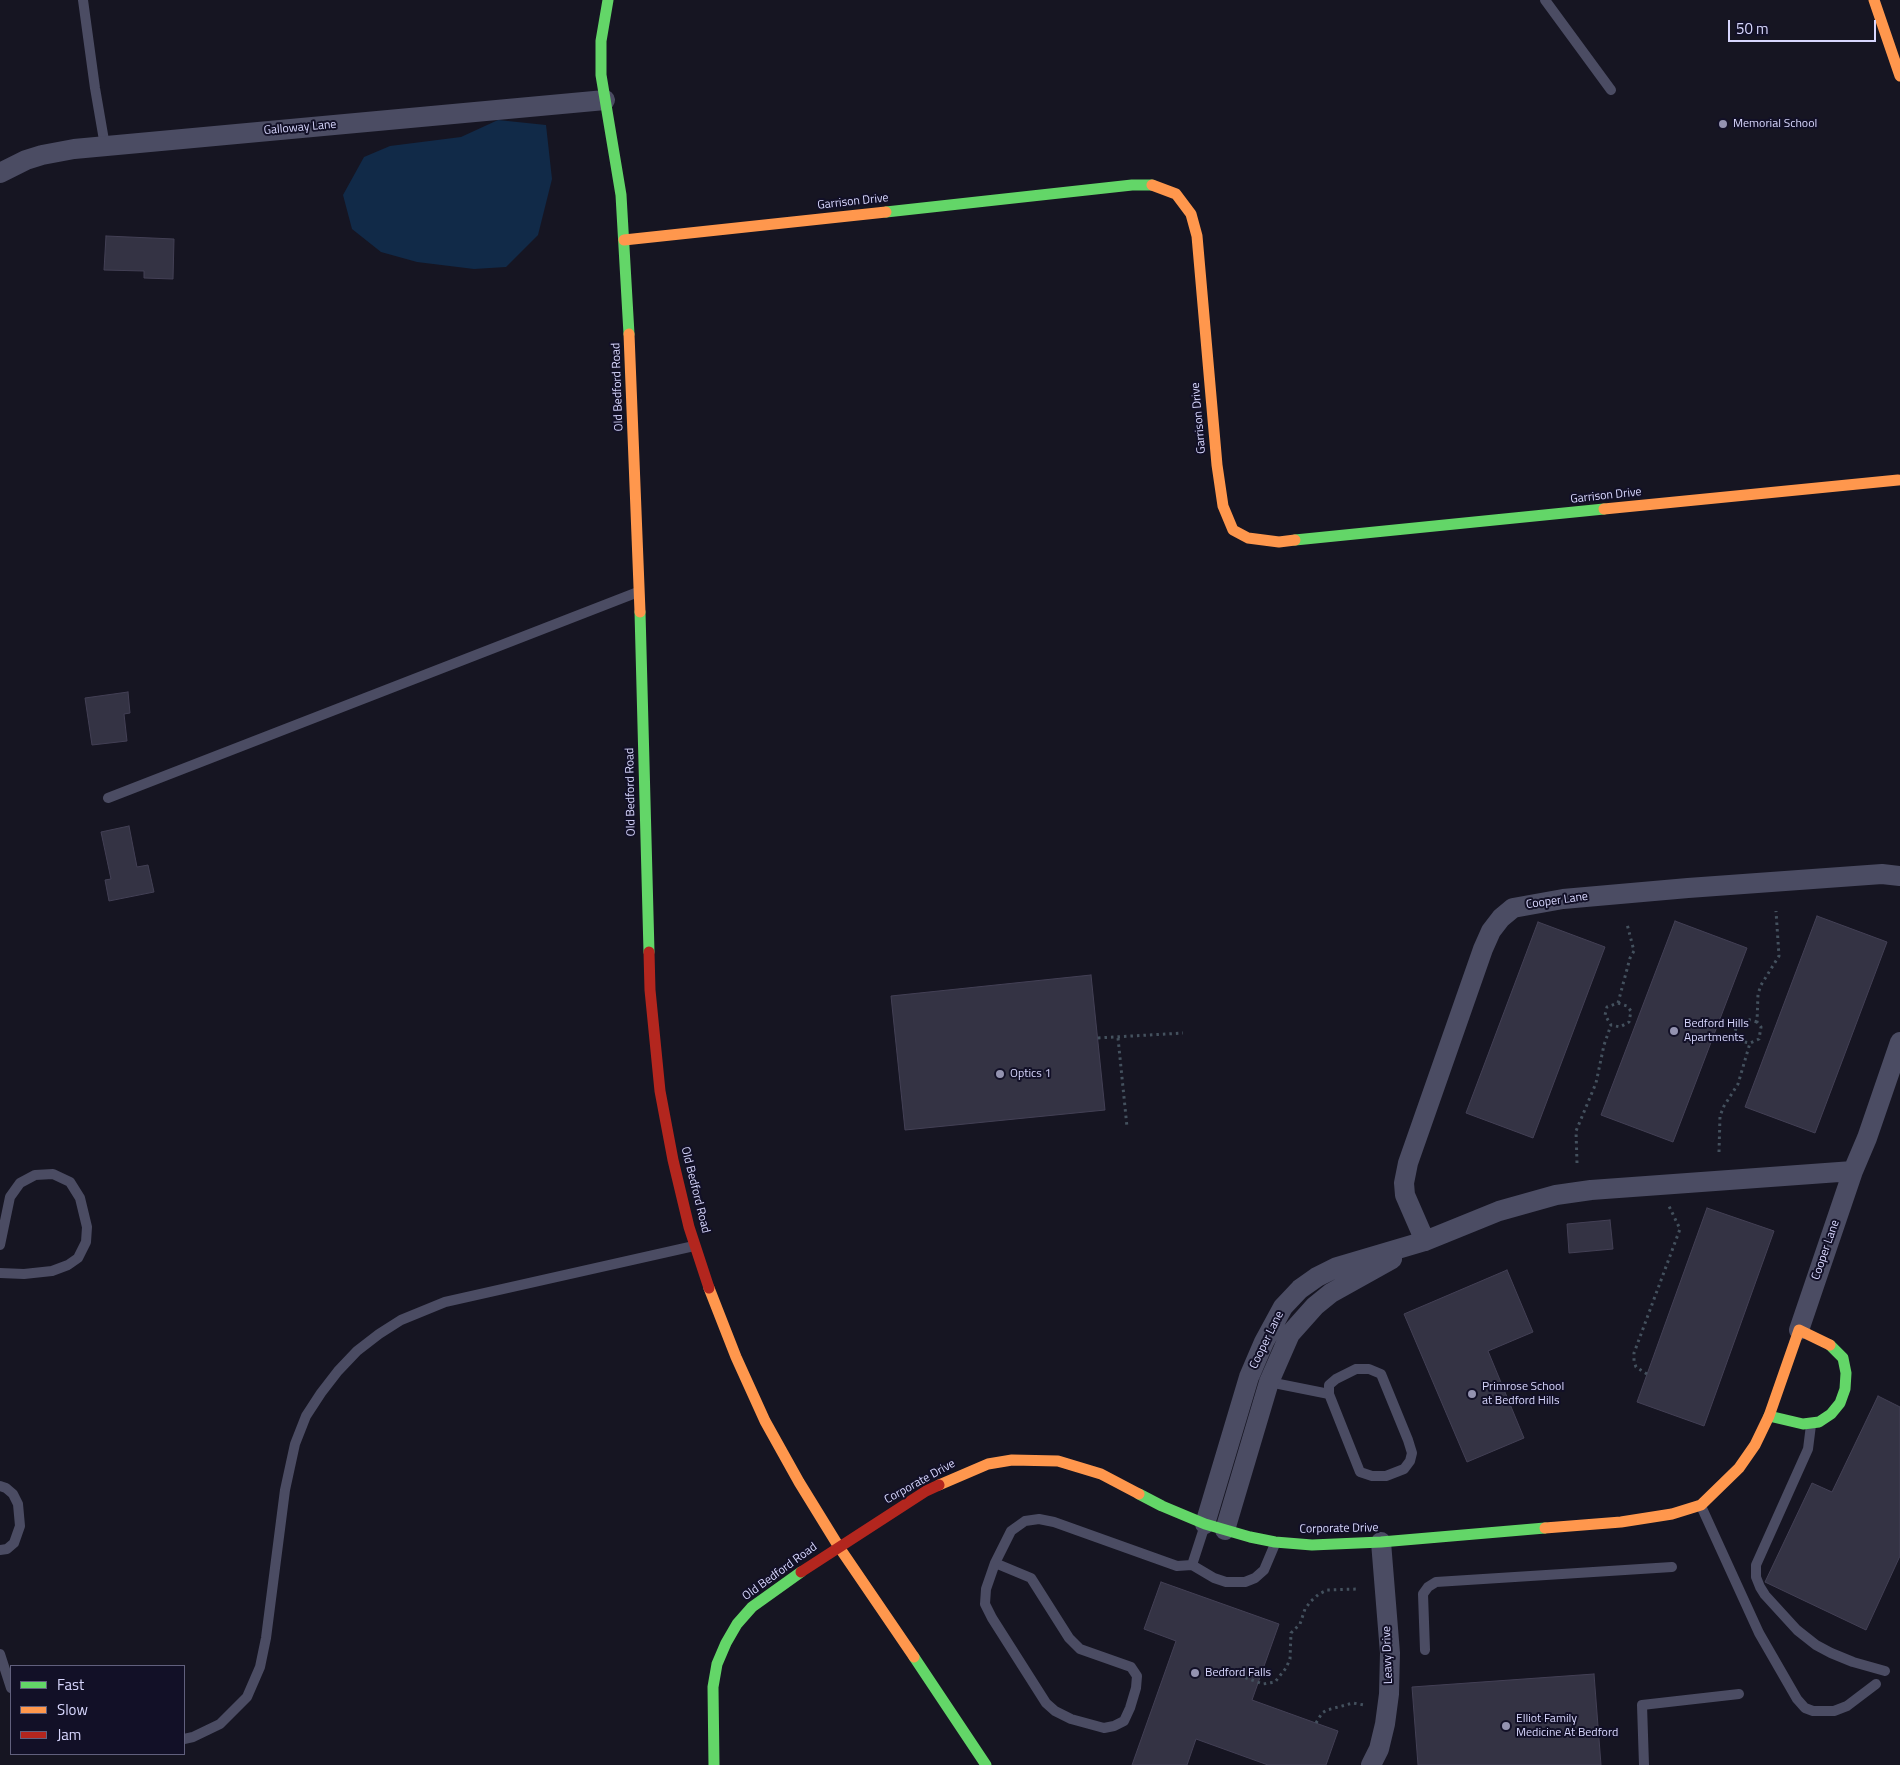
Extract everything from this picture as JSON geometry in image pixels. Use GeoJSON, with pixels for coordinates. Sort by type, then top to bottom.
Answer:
{"type":"FeatureCollection","features":[{"type":"Feature","properties":{"kind":"street","name":"Old Bedford Road"},"geometry":{"type":"LineString","coordinates":[[608,0],[601,41],[601,75],[620,195],[629,323],[639,592],[648,951],[652,1021],[660,1091],[672,1160],[694,1246],[710,1294],[736,1358],[765,1421],[799,1482],[839,1547],[866,1583],[986,1765]]}},
{"type":"Feature","properties":{"kind":"street"},"geometry":{"type":"LineString","coordinates":[[1874,0],[1900,76]]}},
{"type":"Feature","properties":{"kind":"street","name":"Galloway Lane"},"geometry":{"type":"LineString","coordinates":[[0,173],[26,160],[58,151],[605,100]]}},
{"type":"Feature","properties":{"kind":"street","name":"Garrison Drive"},"geometry":{"type":"LineString","coordinates":[[624,240],[1132,185],[1155,185],[1176,194],[1191,214],[1197,236],[1222,506],[1233,530],[1248,538],[1279,542],[1898,480]]}},
{"type":"Feature","properties":{"kind":"street","name":"Cooper Lane"},"geometry":{"type":"LineString","coordinates":[[1425,1241],[1405,1195],[1404,1183],[1408,1164],[1483,949],[1491,931],[1501,918],[1513,908],[1563,899],[1688,888],[1882,874],[1900,876]]}},
{"type":"Feature","properties":{"kind":"street","name":"Cooper Lane"},"geometry":{"type":"LineString","coordinates":[[1799,1330],[1853,1171],[1867,1138],[1900,1042]]}},
{"type":"Feature","properties":{"kind":"street","name":"Cooper Lane"},"geometry":{"type":"LineString","coordinates":[[1225,1530],[1269,1382],[1290,1334],[1315,1306],[1331,1293],[1425,1241],[1499,1210],[1556,1195],[1591,1190],[1853,1171]]}},
{"type":"Feature","properties":{"kind":"street","name":"Cooper Lane"},"geometry":{"type":"LineString","coordinates":[[1205,1524],[1249,1376],[1264,1342],[1283,1307],[1300,1289],[1337,1267],[1425,1241]]}},
{"type":"Feature","properties":{"kind":"street"},"geometry":{"type":"LineString","coordinates":[[1769,1416],[1803,1424],[1819,1422],[1831,1414],[1840,1402],[1845,1389],[1846,1373],[1843,1358],[1833,1347],[1799,1330]]}},
{"type":"Feature","properties":{"kind":"street","name":"Corporate Drive"},"geometry":{"type":"LineString","coordinates":[[839,1547],[926,1491],[988,1464],[1012,1460],[1058,1461],[1080,1466],[1102,1474],[1162,1506],[1205,1524],[1275,1542],[1312,1545],[1381,1542],[1621,1522],[1672,1514],[1701,1505],[1720,1489],[1739,1468],[1755,1445],[1769,1416],[1799,1330]]}},
{"type":"Feature","properties":{"kind":"street","name":"Leavy Drive"},"geometry":{"type":"LineString","coordinates":[[1372,1765],[1379,1749],[1385,1724],[1389,1694],[1390,1653],[1381,1542]]}},
{"type":"Feature","properties":{"kind":"street","name":"Old Bedford Road"},"geometry":{"type":"LineString","coordinates":[[714,1765],[713,1687],[717,1664],[726,1643],[737,1624],[752,1607],[839,1547]]}},
{"type":"Feature","properties":{"kind":"lane"},"geometry":{"type":"LineString","coordinates":[[83,0],[94,88],[106,146]]}},
{"type":"Feature","properties":{"kind":"lane"},"geometry":{"type":"LineString","coordinates":[[1545,0],[1611,90]]}},
{"type":"Feature","properties":{"kind":"lane"},"geometry":{"type":"LineString","coordinates":[[108,798],[639,592]]}},
{"type":"Feature","properties":{"kind":"lane"},"geometry":{"type":"LineString","coordinates":[[0,1245],[10,1197],[20,1183],[35,1175],[53,1174],[70,1182],[80,1198],[87,1227],[86,1242],[78,1258],[68,1265],[52,1271],[24,1274],[0,1273]]}},
{"type":"Feature","properties":{"kind":"lane"},"geometry":{"type":"LineString","coordinates":[[185,1739],[220,1724],[247,1697],[260,1667],[266,1638],[285,1490],[295,1444],[306,1416],[321,1393],[357,1351],[401,1320],[445,1302],[694,1246]]}},
{"type":"Feature","properties":{"kind":"lane"},"geometry":{"type":"LineString","coordinates":[[1356,1369],[1369,1369],[1381,1374],[1412,1453],[1410,1461],[1404,1468],[1386,1476],[1372,1476],[1360,1472],[1329,1394],[1329,1385],[1336,1379],[1356,1369]]}},
{"type":"Feature","properties":{"kind":"lane"},"geometry":{"type":"LineString","coordinates":[[1269,1382],[1329,1394]]}},
{"type":"Feature","properties":{"kind":"lane"},"geometry":{"type":"LineString","coordinates":[[1812,1423],[1808,1449],[1756,1565],[1756,1577],[1765,1595],[1797,1630],[1816,1645],[1845,1659],[1885,1671]]}},
{"type":"Feature","properties":{"kind":"lane"},"geometry":{"type":"LineString","coordinates":[[0,1486],[13,1494],[18,1504],[20,1526],[14,1543],[7,1549],[0,1550]]}},
{"type":"Feature","properties":{"kind":"lane"},"geometry":{"type":"LineString","coordinates":[[1701,1505],[1759,1634],[1797,1699],[1805,1708],[1818,1712],[1847,1706],[1876,1684]]}},
{"type":"Feature","properties":{"kind":"lane"},"geometry":{"type":"LineString","coordinates":[[995,1562],[1031,1578],[1069,1638],[1080,1649],[1131,1667],[1137,1676],[1136,1688],[1124,1721],[1104,1728],[1071,1719],[1055,1711],[1046,1703],[985,1604],[986,1589],[995,1562],[1011,1531],[1025,1521],[1039,1519],[1054,1522],[1177,1566],[1192,1565],[1214,1578],[1226,1582],[1245,1582],[1255,1578],[1264,1570],[1275,1542]]}},
{"type":"Feature","properties":{"kind":"lane"},"geometry":{"type":"LineString","coordinates":[[1192,1565],[1205,1524]]}},
{"type":"Feature","properties":{"kind":"lane"},"geometry":{"type":"LineString","coordinates":[[1425,1650],[1423,1594],[1428,1587],[1436,1582],[1672,1567]]}},
{"type":"Feature","properties":{"kind":"lane"},"geometry":{"type":"LineString","coordinates":[[0,1654],[10,1685]]}},
{"type":"Feature","properties":{"kind":"lane"},"geometry":{"type":"LineString","coordinates":[[1644,1765],[1642,1705],[1739,1694]]}},
{"type":"Feature","properties":{"kind":"path"},"geometry":{"type":"LineString","coordinates":[[1757,1022],[1747,1018],[1737,1024],[1735,1032],[1739,1041],[1750,1043],[1759,1039],[1760,1028],[1757,1022],[1758,994],[1761,984],[1779,956],[1776,911]]}},
{"type":"Feature","properties":{"kind":"path"},"geometry":{"type":"LineString","coordinates":[[1618,1003],[1630,958],[1634,951],[1628,924]]}},
{"type":"Feature","properties":{"kind":"path"},"geometry":{"type":"LineString","coordinates":[[1618,1003],[1627,1006],[1631,1011],[1629,1022],[1620,1027],[1611,1025],[1605,1015],[1607,1007],[1618,1003]]}},
{"type":"Feature","properties":{"kind":"path"},"geometry":{"type":"LineString","coordinates":[[1577,1163],[1576,1131],[1596,1083],[1604,1045],[1611,1025]]}},
{"type":"Feature","properties":{"kind":"path"},"geometry":{"type":"LineString","coordinates":[[1098,1038],[1183,1033]]}},
{"type":"Feature","properties":{"kind":"path"},"geometry":{"type":"LineString","coordinates":[[1118,1038],[1127,1127]]}},
{"type":"Feature","properties":{"kind":"path"},"geometry":{"type":"LineString","coordinates":[[1719,1152],[1720,1116],[1738,1084],[1750,1043]]}},
{"type":"Feature","properties":{"kind":"path"},"geometry":{"type":"LineString","coordinates":[[1647,1374],[1636,1367],[1634,1353],[1680,1228],[1666,1199]]}},
{"type":"Feature","properties":{"kind":"path"},"geometry":{"type":"LineString","coordinates":[[1227,1671],[1263,1684],[1275,1682],[1286,1668],[1290,1659],[1291,1633],[1300,1624],[1305,1609],[1311,1601],[1327,1590],[1358,1589]]}},
{"type":"Feature","properties":{"kind":"path"},"geometry":{"type":"LineString","coordinates":[[1316,1723],[1322,1713],[1327,1710],[1347,1704],[1364,1705]]}},
{"type":"Feature","properties":{"kind":"water"},"geometry":{"type":"Polygon","coordinates":[[[498,120],[546,125],[552,179],[538,235],[506,267],[474,269],[417,262],[381,252],[352,229],[343,195],[364,157],[390,146],[461,137],[498,120]]]}},
{"type":"Feature","properties":{"kind":"building"},"geometry":{"type":"Polygon","coordinates":[[[106,236],[174,239],[173,279],[144,278],[144,271],[104,270],[106,236]]]}},
{"type":"Feature","properties":{"kind":"building"},"geometry":{"type":"Polygon","coordinates":[[[128,692],[130,713],[124,714],[127,741],[92,745],[85,698],[128,692]]]}},
{"type":"Feature","properties":{"kind":"building"},"geometry":{"type":"Polygon","coordinates":[[[129,826],[137,867],[148,865],[154,892],[109,901],[105,880],[111,879],[101,832],[129,826]]]}},
{"type":"Feature","properties":{"kind":"building","name":"Bedford Hills Apartments"},"geometry":{"type":"Polygon","coordinates":[[[1817,916],[1887,942],[1815,1133],[1745,1107],[1817,916]]]}},
{"type":"Feature","properties":{"kind":"building","name":"Bedford Hills Apartments"},"geometry":{"type":"Polygon","coordinates":[[[1675,921],[1747,948],[1673,1142],[1601,1115],[1675,921]]]}},
{"type":"Feature","properties":{"kind":"building"},"geometry":{"type":"Polygon","coordinates":[[[1538,922],[1605,947],[1533,1138],[1466,1113],[1538,922]]]}},
{"type":"Feature","properties":{"kind":"building","name":"Optics 1"},"geometry":{"type":"Polygon","coordinates":[[[1091,975],[1105,1110],[905,1130],[891,996],[1091,975]]]}},
{"type":"Feature","properties":{"kind":"building"},"geometry":{"type":"Polygon","coordinates":[[[1707,1208],[1774,1231],[1704,1426],[1637,1402],[1707,1208]]]}},
{"type":"Feature","properties":{"kind":"building"},"geometry":{"type":"Polygon","coordinates":[[[1610,1220],[1613,1249],[1569,1253],[1567,1224],[1610,1220]]]}},
{"type":"Feature","properties":{"kind":"building","name":"Primrose School at Bedford Hills"},"geometry":{"type":"Polygon","coordinates":[[[1507,1270],[1533,1332],[1488,1351],[1524,1438],[1467,1462],[1404,1314],[1507,1270]]]}},
{"type":"Feature","properties":{"kind":"building"},"geometry":{"type":"Polygon","coordinates":[[[1878,1396],[1900,1407],[1900,1556],[1866,1630],[1765,1582],[1812,1483],[1832,1492],[1878,1396]]]}},
{"type":"Feature","properties":{"kind":"building","name":"Bedford Falls"},"geometry":{"type":"Polygon","coordinates":[[[1161,1582],[1279,1624],[1252,1700],[1338,1731],[1326,1765],[1268,1765],[1196,1739],[1187,1765],[1132,1765],[1176,1641],[1144,1629],[1161,1582]]]}},
{"type":"Feature","properties":{"kind":"building","name":"Elliot Family Medicine At Bedford"},"geometry":{"type":"Polygon","coordinates":[[[1594,1674],[1601,1765],[1418,1765],[1412,1687],[1594,1674]]]}},
{"type":"Feature","properties":{"kind":"traffic: fast"},"geometry":{"type":"LineString","coordinates":[[608,0],[601,41],[601,75],[621,195],[629,334]]}},
{"type":"Feature","properties":{"kind":"traffic: fast"},"geometry":{"type":"LineString","coordinates":[[886,212],[1132,185],[1152,185]]}},
{"type":"Feature","properties":{"kind":"traffic: fast"},"geometry":{"type":"LineString","coordinates":[[1295,540],[1604,509]]}},
{"type":"Feature","properties":{"kind":"traffic: fast"},"geometry":{"type":"LineString","coordinates":[[640,612],[649,952]]}},
{"type":"Feature","properties":{"kind":"traffic: fast"},"geometry":{"type":"LineString","coordinates":[[1769,1416],[1803,1424],[1819,1422],[1831,1414],[1840,1403],[1845,1389],[1846,1373],[1843,1358],[1830,1345]]}},
{"type":"Feature","properties":{"kind":"traffic: fast"},"geometry":{"type":"LineString","coordinates":[[1139,1494],[1205,1524],[1275,1542],[1312,1545],[1381,1542],[1545,1528]]}},
{"type":"Feature","properties":{"kind":"traffic: fast"},"geometry":{"type":"LineString","coordinates":[[714,1765],[713,1687],[717,1664],[726,1643],[737,1624],[752,1607],[801,1572]]}},
{"type":"Feature","properties":{"kind":"traffic: fast"},"geometry":{"type":"LineString","coordinates":[[914,1657],[986,1765]]}},
{"type":"Feature","properties":{"kind":"traffic: slow"},"geometry":{"type":"LineString","coordinates":[[1874,0],[1900,76]]}},
{"type":"Feature","properties":{"kind":"traffic: slow"},"geometry":{"type":"LineString","coordinates":[[1152,185],[1176,194],[1191,214],[1197,236],[1217,465],[1223,506],[1233,530],[1248,538],[1279,542],[1295,540]]}},
{"type":"Feature","properties":{"kind":"traffic: slow"},"geometry":{"type":"LineString","coordinates":[[624,240],[886,212]]}},
{"type":"Feature","properties":{"kind":"traffic: slow"},"geometry":{"type":"LineString","coordinates":[[629,334],[640,612]]}},
{"type":"Feature","properties":{"kind":"traffic: slow"},"geometry":{"type":"LineString","coordinates":[[1604,509],[1898,480]]}},
{"type":"Feature","properties":{"kind":"traffic: slow"},"geometry":{"type":"LineString","coordinates":[[709,1288],[736,1357],[765,1421],[799,1482],[839,1547],[914,1657]]}},
{"type":"Feature","properties":{"kind":"traffic: slow"},"geometry":{"type":"LineString","coordinates":[[1545,1528],[1621,1522],[1672,1514],[1701,1505],[1739,1468],[1755,1445],[1769,1416],[1799,1330],[1830,1345]]}},
{"type":"Feature","properties":{"kind":"traffic: slow"},"geometry":{"type":"LineString","coordinates":[[939,1485],[988,1464],[1012,1460],[1058,1461],[1101,1474],[1139,1494]]}},
{"type":"Feature","properties":{"kind":"traffic: jam"},"geometry":{"type":"LineString","coordinates":[[649,952],[650,990],[660,1091],[673,1160],[689,1227],[709,1288]]}},
{"type":"Feature","properties":{"kind":"traffic: jam"},"geometry":{"type":"LineString","coordinates":[[801,1572],[926,1491],[939,1485]]}},
{"type":"Feature","properties":{"kind":"place","name":"Memorial School"},"geometry":{"type":"Point","coordinates":[1723,124]}},
{"type":"Feature","properties":{"kind":"place","name":"Bedford Hills Apartments"},"geometry":{"type":"Point","coordinates":[1674,1031]}},
{"type":"Feature","properties":{"kind":"place","name":"Optics 1"},"geometry":{"type":"Point","coordinates":[1000,1074]}},
{"type":"Feature","properties":{"kind":"place","name":"Primrose School at Bedford Hills"},"geometry":{"type":"Point","coordinates":[1472,1394]}},
{"type":"Feature","properties":{"kind":"place","name":"Bedford Falls"},"geometry":{"type":"Point","coordinates":[1195,1673]}},
{"type":"Feature","properties":{"kind":"place","name":"Elliot Family Medicine At Bedford"},"geometry":{"type":"Point","coordinates":[1506,1726]}}]}
